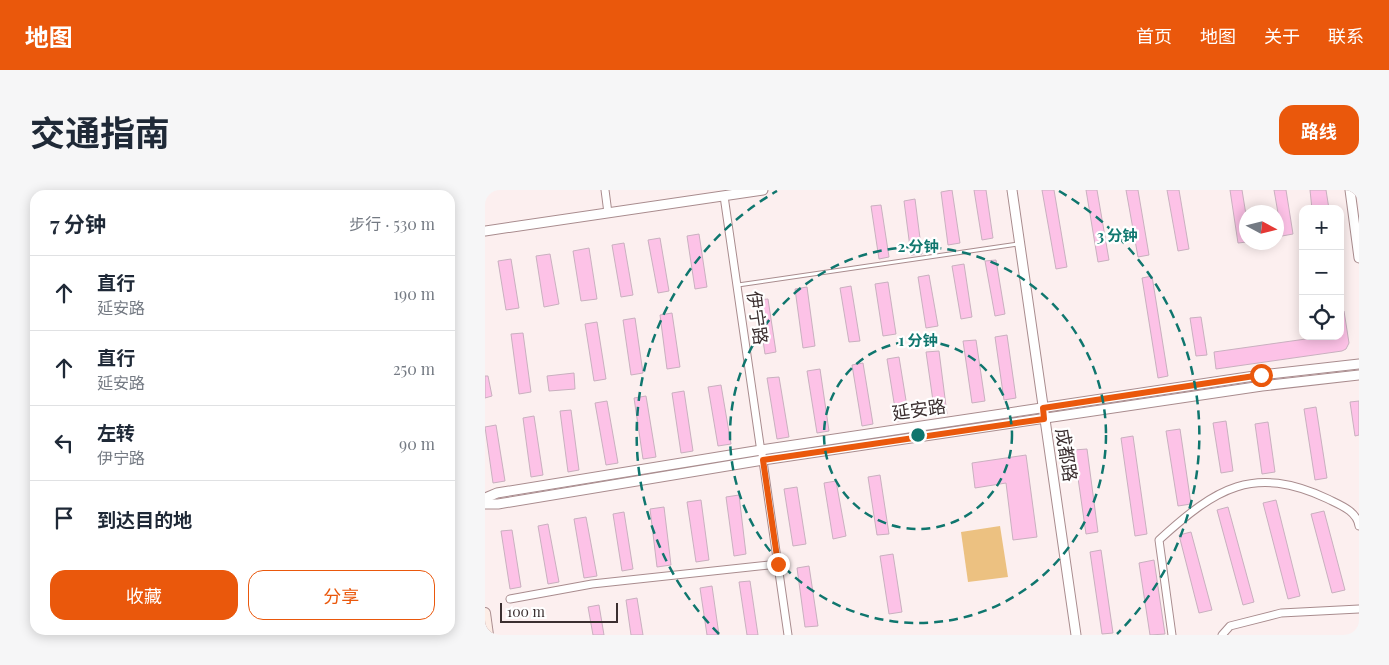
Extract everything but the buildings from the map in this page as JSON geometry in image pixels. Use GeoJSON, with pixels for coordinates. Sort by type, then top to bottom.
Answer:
{"type":"FeatureCollection","features":[{"type":"Feature","properties":{"kind":"main road"},"geometry":{"type":"LineString","coordinates":[[485,613],[488,635]]}},
{"type":"Feature","properties":{"kind":"street"},"geometry":{"type":"LineString","coordinates":[[605,190],[609,213]]}},
{"type":"Feature","properties":{"kind":"street"},"geometry":{"type":"LineString","coordinates":[[485,231],[763,190]]}},
{"type":"Feature","properties":{"kind":"street","name":"成都路"},"geometry":{"type":"LineString","coordinates":[[1012,190],[1076,635]]}},
{"type":"Feature","properties":{"kind":"street"},"geometry":{"type":"LineString","coordinates":[[1350,190],[1359,258]]}},
{"type":"Feature","properties":{"kind":"street","name":"伊宁路"},"geometry":{"type":"LineString","coordinates":[[724,196],[760,445]]}},
{"type":"Feature","properties":{"kind":"street","name":"延安路"},"geometry":{"type":"LineString","coordinates":[[485,498],[497,493],[751,451],[1261,375],[1359,364]]}},
{"type":"Feature","properties":{"kind":"street","name":"延安路"},"geometry":{"type":"LineString","coordinates":[[485,504],[498,504],[762,457],[1044,419],[1263,386],[1359,375]]}},
{"type":"Feature","properties":{"kind":"street"},"geometry":{"type":"LineString","coordinates":[[762,457],[788,635]]}},
{"type":"Feature","properties":{"kind":"street"},"geometry":{"type":"LineString","coordinates":[[1172,635],[1159,540],[1176,524],[1228,489],[1249,483],[1269,482],[1295,487],[1347,508],[1359,526]]}},
{"type":"Feature","properties":{"kind":"street"},"geometry":{"type":"LineString","coordinates":[[510,600],[592,584],[778,564]]}},
{"type":"Feature","properties":{"kind":"street"},"geometry":{"type":"LineString","coordinates":[[1222,635],[1229,626],[1281,613],[1359,609]]}},
{"type":"Feature","properties":{"kind":"lane"},"geometry":{"type":"LineString","coordinates":[[737,286],[1020,244]]}},
{"type":"Feature","properties":{"kind":"shaded area"},"geometry":{"type":"Polygon","coordinates":[[[1000,526],[1008,577],[968,582],[961,532],[1000,526]]]}},
{"type":"Feature","properties":{"kind":"route"},"geometry":{"type":"LineString","coordinates":[[778,564],[763,460],[1044,419],[1043,408],[1261,375]]}}]}
